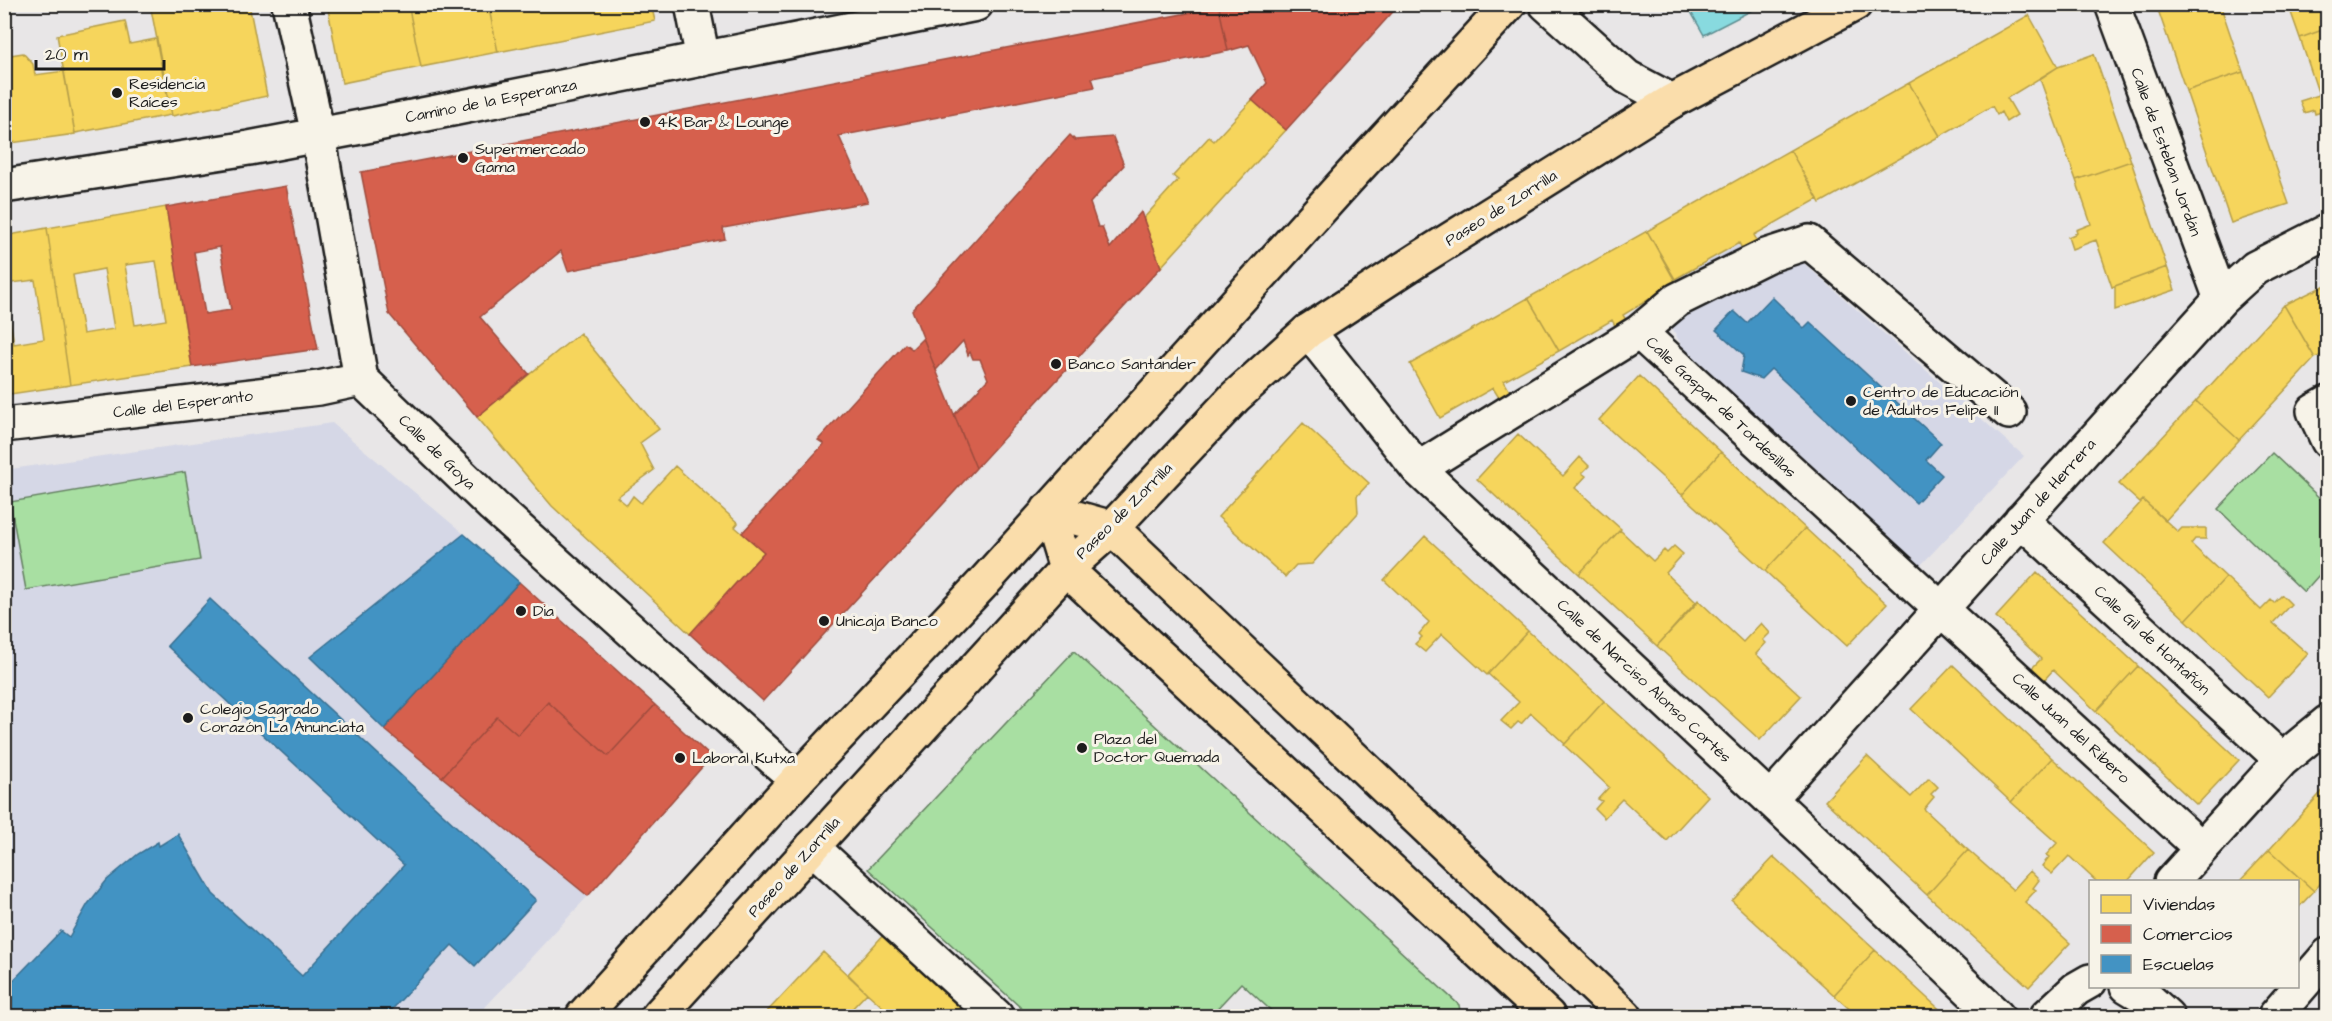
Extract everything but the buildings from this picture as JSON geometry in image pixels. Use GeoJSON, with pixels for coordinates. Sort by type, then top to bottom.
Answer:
{"type":"FeatureCollection","features":[{"type":"Feature","properties":{"kind":"main road"},"geometry":{"type":"LineString","coordinates":[[583,1017],[797,780],[984,582],[1509,4]]}},
{"type":"Feature","properties":{"kind":"main road","name":"Paseo de Zorrilla"},"geometry":{"type":"LineString","coordinates":[[658,1017],[1066,568],[1112,528],[1235,397],[1308,331],[1672,101],[1855,4]]}},
{"type":"Feature","properties":{"kind":"main road"},"geometry":{"type":"LineString","coordinates":[[1048,510],[1112,528],[1625,1017]]}},
{"type":"Feature","properties":{"kind":"main road"},"geometry":{"type":"LineString","coordinates":[[1048,510],[1066,568],[1548,1017]]}},
{"type":"Feature","properties":{"kind":"street"},"geometry":{"type":"LineString","coordinates":[[289,4],[318,134],[361,379]]}},
{"type":"Feature","properties":{"kind":"street"},"geometry":{"type":"LineString","coordinates":[[692,4],[703,59]]}},
{"type":"Feature","properties":{"kind":"street","name":"Camino de la Esperanza"},"geometry":{"type":"LineString","coordinates":[[4,186],[249,147],[976,4]]}},
{"type":"Feature","properties":{"kind":"street"},"geometry":{"type":"LineString","coordinates":[[1546,4],[1627,77],[1672,101]]}},
{"type":"Feature","properties":{"kind":"street","name":"Calle de Esteban Jordán"},"geometry":{"type":"LineString","coordinates":[[2112,4],[2221,299]]}},
{"type":"Feature","properties":{"kind":"street","name":"Calle Juan de Herrera"},"geometry":{"type":"LineString","coordinates":[[1770,799],[2221,299],[2255,268],[2328,231]]}},
{"type":"Feature","properties":{"kind":"street"},"geometry":{"type":"LineString","coordinates":[[1640,332],[1677,300],[1766,256],[1809,242],[2009,412]]}},
{"type":"Feature","properties":{"kind":"street","name":"Calle de Narciso Alonso Cortés"},"geometry":{"type":"LineString","coordinates":[[1308,331],[1418,469],[1770,799],[1997,1017]]}},
{"type":"Feature","properties":{"kind":"street","name":"Calle Gaspar de Tordesillas"},"geometry":{"type":"LineString","coordinates":[[1418,469],[1640,332],[1941,609]]}},
{"type":"Feature","properties":{"kind":"street","name":"Calle del Esperanto"},"geometry":{"type":"LineString","coordinates":[[4,425],[319,388],[361,379]]}},
{"type":"Feature","properties":{"kind":"street","name":"Calle de Goya"},"geometry":{"type":"LineString","coordinates":[[361,379],[493,506],[797,780]]}},
{"type":"Feature","properties":{"kind":"street"},"geometry":{"type":"LineString","coordinates":[[2328,403],[2314,411],[2328,441]]}},
{"type":"Feature","properties":{"kind":"street","name":"Calle Gil de Hontañón"},"geometry":{"type":"LineString","coordinates":[[2021,520],[2282,760]]}},
{"type":"Feature","properties":{"kind":"street","name":"Calle Juan del Ribero"},"geometry":{"type":"LineString","coordinates":[[1941,609],[2201,848]]}},
{"type":"Feature","properties":{"kind":"street"},"geometry":{"type":"LineString","coordinates":[[2173,880],[2282,760],[2328,722]]}},
{"type":"Feature","properties":{"kind":"street"},"geometry":{"type":"LineString","coordinates":[[812,847],[996,1017]]}},
{"type":"Feature","properties":{"kind":"street"},"geometry":{"type":"LineString","coordinates":[[2275,1017],[2328,955]]}},
{"type":"Feature","properties":{"kind":"street"},"geometry":{"type":"LineString","coordinates":[[2047,1017],[2076,989],[2089,982]]}},
{"type":"Feature","properties":{"kind":"street"},"geometry":{"type":"LineString","coordinates":[[2129,988],[2146,998],[2167,1017]]}},
{"type":"Feature","properties":{"kind":"shaded area","name":"Centro de Educación de Adultos Felipe II"},"geometry":{"type":"Polygon","coordinates":[[[1739,243],[1744,252],[1764,253],[1776,272],[1801,261],[2024,456],[1920,566],[1682,347],[1656,295],[1676,283],[1675,279],[1739,243]]]}},
{"type":"Feature","properties":{"kind":"shaded area","name":"Colegio Sagrado Corazón La Anunciata"},"geometry":{"type":"Polygon","coordinates":[[[332,423],[464,534],[311,657],[384,729],[588,896],[477,1016],[5,1016],[4,470],[332,423]]]}},
{"type":"Feature","properties":{"kind":"green space"},"geometry":{"type":"Polygon","coordinates":[[[2272,453],[2327,505],[2327,566],[2304,592],[2218,509],[2272,453]]]}},
{"type":"Feature","properties":{"kind":"green space"},"geometry":{"type":"Polygon","coordinates":[[[185,472],[200,560],[26,590],[10,502],[185,472]]]}},
{"type":"Feature","properties":{"kind":"green space","name":"Plaza del Doctor Quemada"},"geometry":{"type":"Polygon","coordinates":[[[1074,651],[1459,1005],[1461,1016],[1277,1016],[1241,983],[1210,1016],[1030,1016],[868,869],[1074,651]]]}},
{"type":"Feature","properties":{"kind":"water"},"geometry":{"type":"Polygon","coordinates":[[[1687,5],[1762,5],[1704,35],[1687,5]]]}},
{"type":"Feature","properties":{"kind":"place","name":"Residencia Raíces"},"geometry":{"type":"Point","coordinates":[117,93]}},
{"type":"Feature","properties":{"kind":"place","name":"4K Bar & Lounge"},"geometry":{"type":"Point","coordinates":[645,122]}},
{"type":"Feature","properties":{"kind":"place","name":"Supermercado Gama"},"geometry":{"type":"Point","coordinates":[463,158]}},
{"type":"Feature","properties":{"kind":"place","name":"Banco Santander"},"geometry":{"type":"Point","coordinates":[1056,364]}},
{"type":"Feature","properties":{"kind":"place","name":"Centro de Educación de Adultos Felipe II"},"geometry":{"type":"Point","coordinates":[1851,401]}},
{"type":"Feature","properties":{"kind":"place","name":"Dia"},"geometry":{"type":"Point","coordinates":[521,611]}},
{"type":"Feature","properties":{"kind":"place","name":"Unicaja Banco"},"geometry":{"type":"Point","coordinates":[824,621]}},
{"type":"Feature","properties":{"kind":"place","name":"Colegio Sagrado Corazón La Anunciata"},"geometry":{"type":"Point","coordinates":[188,718]}},
{"type":"Feature","properties":{"kind":"place","name":"Plaza del Doctor Quemada"},"geometry":{"type":"Point","coordinates":[1082,748]}},
{"type":"Feature","properties":{"kind":"place","name":"Laboral Kutxa"},"geometry":{"type":"Point","coordinates":[680,758]}}]}
